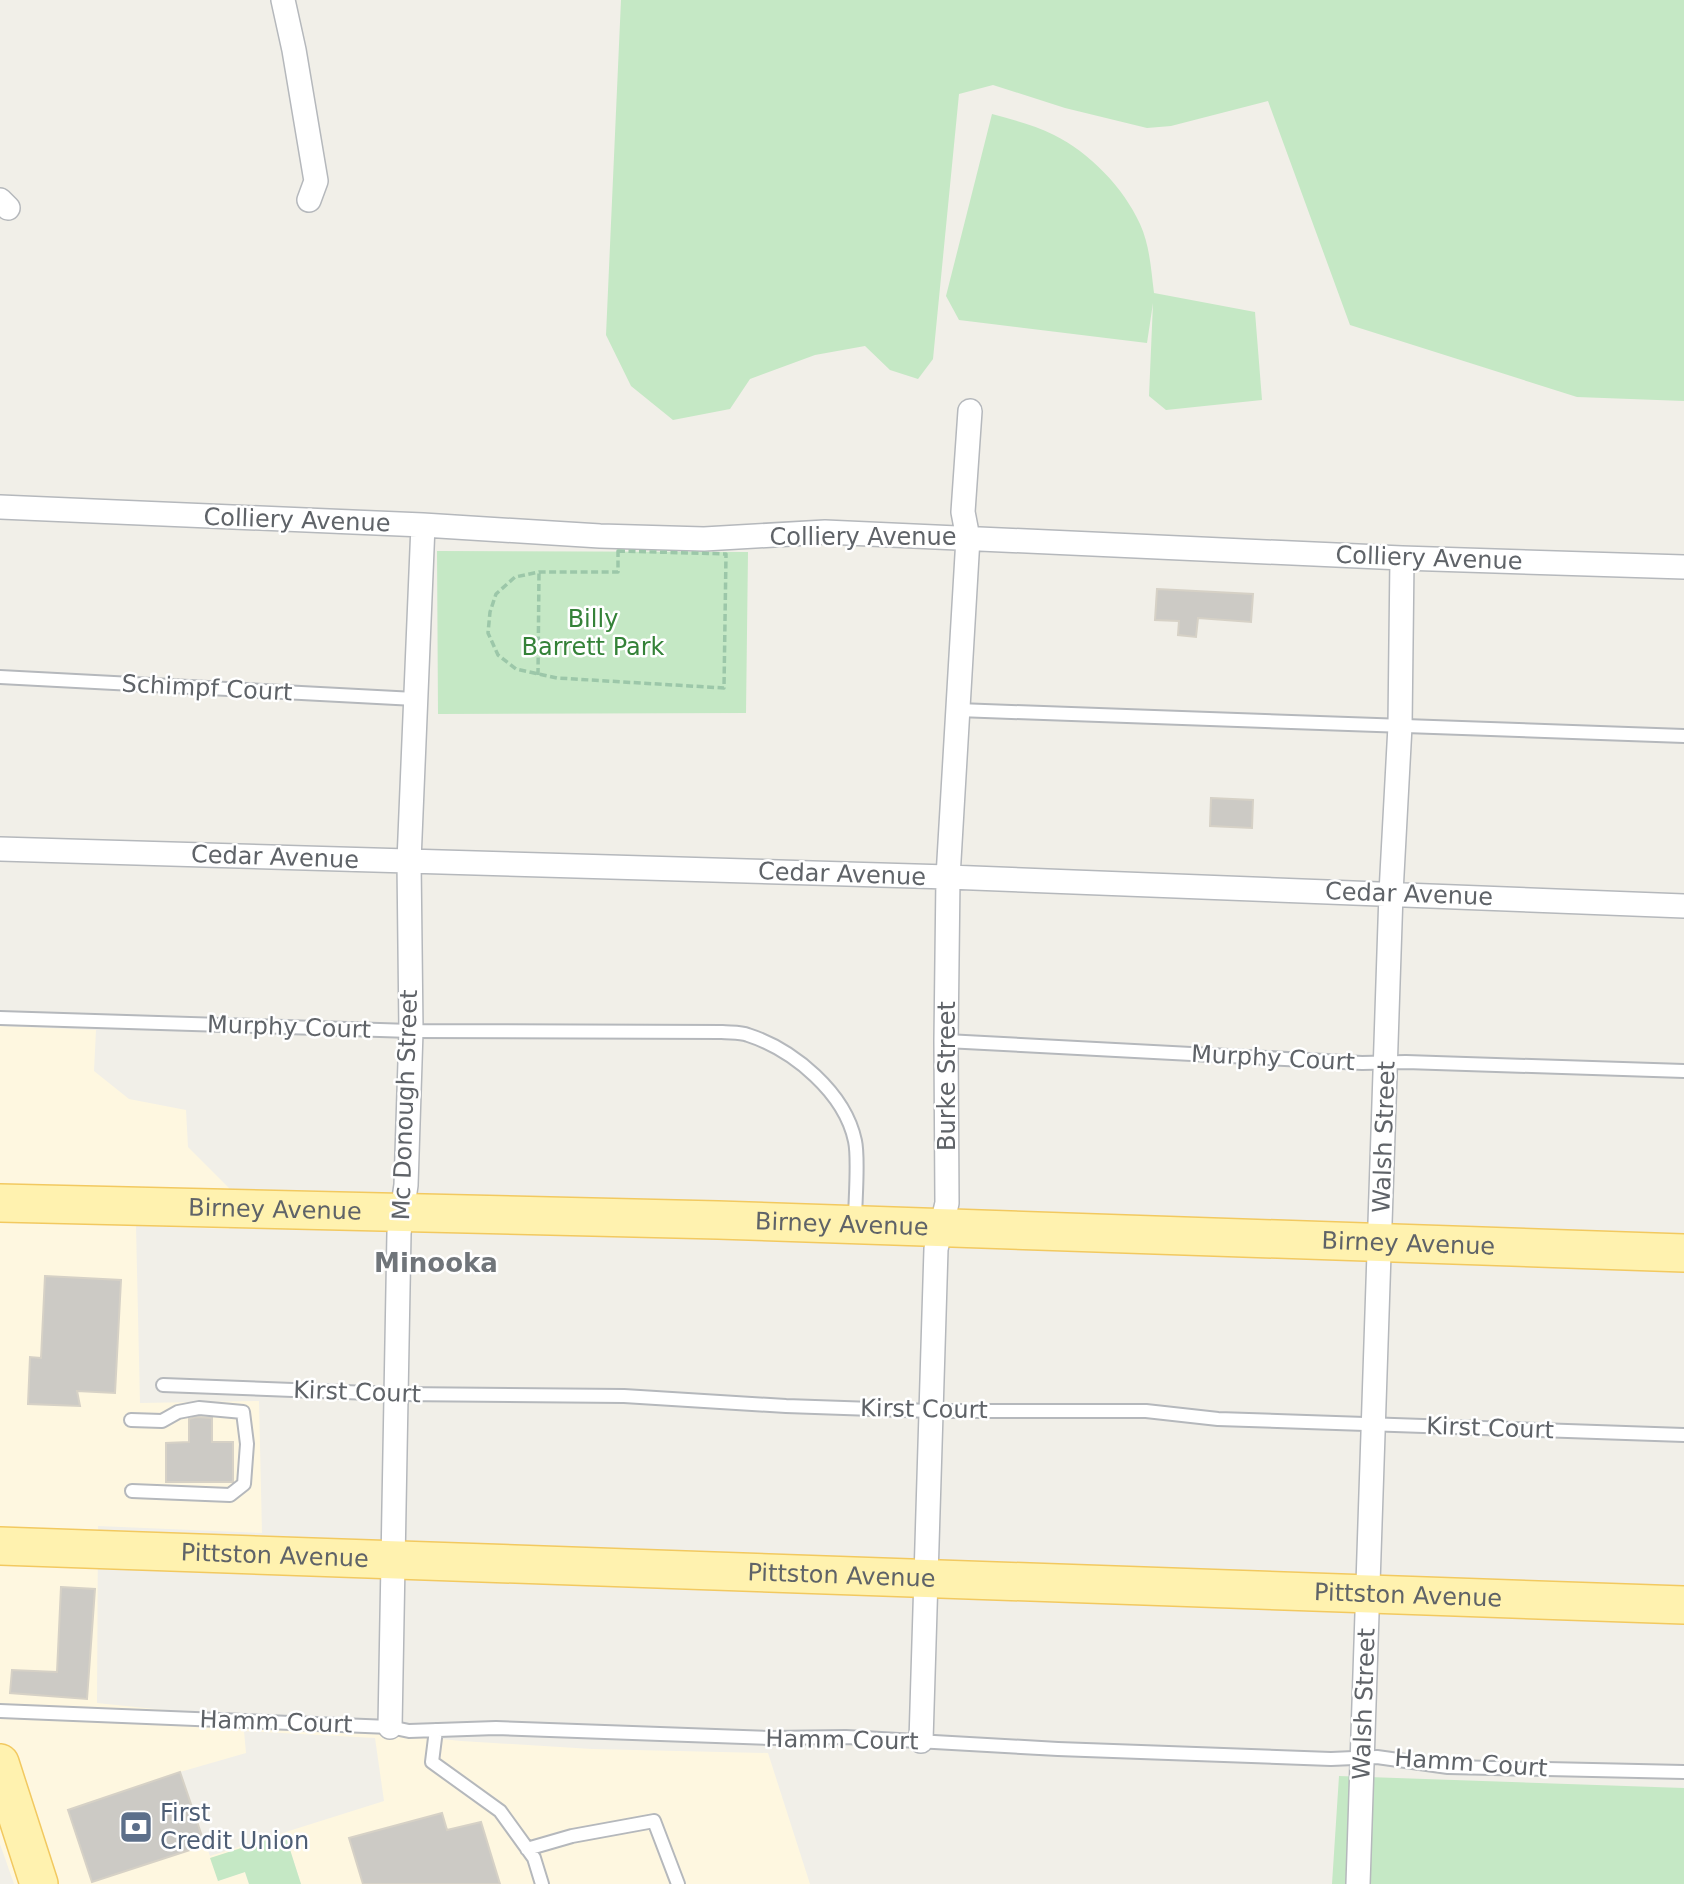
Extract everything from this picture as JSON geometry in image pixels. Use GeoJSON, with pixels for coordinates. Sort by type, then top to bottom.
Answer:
{"type":"FeatureCollection","features":[{"type":"Feature","properties":{"kind":"main road","name":"Birney Avenue"},"geometry":{"type":"LineString","coordinates":[[0,1203],[855,1225],[1684,1253]]}},
{"type":"Feature","properties":{"kind":"main road","name":"Pittston Avenue"},"geometry":{"type":"LineString","coordinates":[[0,1546],[1684,1605]]}},
{"type":"Feature","properties":{"kind":"main road"},"geometry":{"type":"LineString","coordinates":[[0,1763],[39,1884]]}},
{"type":"Feature","properties":{"kind":"street"},"geometry":{"type":"LineString","coordinates":[[283,0],[316,181],[309,200]]}},
{"type":"Feature","properties":{"kind":"street","name":"Burke Street"},"geometry":{"type":"LineString","coordinates":[[921,1741],[936,1249],[947,1203],[948,877],[968,538],[963,512],[970,411]]}},
{"type":"Feature","properties":{"kind":"street","name":"Colliery Avenue"},"geometry":{"type":"LineString","coordinates":[[0,507],[704,539],[825,532],[1402,558],[1684,567]]}},
{"type":"Feature","properties":{"kind":"street","name":"Mc Donough Street"},"geometry":{"type":"LineString","coordinates":[[390,1727],[399,1233],[407,1185],[411,1031],[409,861],[424,525]]}},
{"type":"Feature","properties":{"kind":"street","name":"Walsh Street"},"geometry":{"type":"LineString","coordinates":[[1358,1884],[1391,893],[1400,726],[1402,558]]}},
{"type":"Feature","properties":{"kind":"street","name":"Cedar Avenue"},"geometry":{"type":"LineString","coordinates":[[0,849],[948,877],[1684,906]]}},
{"type":"Feature","properties":{"kind":"lane","name":"Schimpf Court"},"geometry":{"type":"LineString","coordinates":[[0,677],[415,699]]}},
{"type":"Feature","properties":{"kind":"lane"},"geometry":{"type":"LineString","coordinates":[[958,710],[1684,736]]}},
{"type":"Feature","properties":{"kind":"lane","name":"Murphy Court"},"geometry":{"type":"LineString","coordinates":[[0,1018],[411,1031],[722,1032],[747,1035],[783,1052],[821,1079],[843,1108],[856,1142],[855,1225]]}},
{"type":"Feature","properties":{"kind":"lane","name":"Murphy Court"},"geometry":{"type":"LineString","coordinates":[[946,1041],[1387,1063],[1684,1071]]}},
{"type":"Feature","properties":{"kind":"lane","name":"Kirst Court"},"geometry":{"type":"LineString","coordinates":[[163,1385],[396,1394],[624,1396],[931,1411],[1146,1411],[1218,1419],[1684,1435]]}},
{"type":"Feature","properties":{"kind":"lane"},"geometry":{"type":"LineString","coordinates":[[131,1420],[162,1420],[178,1412],[199,1408],[243,1412],[247,1444],[244,1484],[230,1495],[132,1491]]}},
{"type":"Feature","properties":{"kind":"lane","name":"Hamm Court"},"geometry":{"type":"LineString","coordinates":[[0,1711],[390,1727],[409,1731],[496,1728],[769,1738],[846,1737],[1058,1749],[1362,1759],[1377,1757],[1448,1767],[1684,1772]]}},
{"type":"Feature","properties":{"kind":"lane"},"geometry":{"type":"LineString","coordinates":[[436,1730],[432,1762],[500,1811],[534,1858],[542,1884]]}},
{"type":"Feature","properties":{"kind":"lane"},"geometry":{"type":"LineString","coordinates":[[527,1849],[572,1836],[654,1821],[678,1884]]}},
{"type":"Feature","properties":{"kind":"path"},"geometry":{"type":"LineString","coordinates":[[618,551],[726,554],[724,688],[538,675],[516,669],[498,655],[488,634],[490,612],[496,594],[515,577],[539,572],[618,572],[618,551]]}},
{"type":"Feature","properties":{"kind":"path"},"geometry":{"type":"LineString","coordinates":[[538,675],[539,572]]}},
{"type":"Feature","properties":{"kind":"shaded area"},"geometry":{"type":"Polygon","coordinates":[[[0,1026],[96,1030],[94,1071],[129,1099],[186,1110],[188,1147],[229,1188],[229,1229],[136,1226],[140,1403],[259,1401],[262,1533],[98,1526],[97,1703],[461,1741],[592,1749],[768,1753],[810,1884],[301,1884],[285,1834],[211,1858],[218,1881],[245,1872],[249,1884],[14,1884],[0,1844],[0,1026]],[[244,1731],[246,1753],[180,1772],[210,1856],[384,1801],[375,1738],[244,1731]]]}},
{"type":"Feature","properties":{"kind":"green space"},"geometry":{"type":"Polygon","coordinates":[[[621,0],[1684,0],[1684,401],[1577,397],[1350,325],[1268,101],[1171,126],[1147,128],[1065,108],[993,85],[959,94],[933,359],[918,379],[890,370],[865,346],[815,355],[750,379],[730,409],[673,420],[631,386],[606,335],[621,0]]]}},
{"type":"Feature","properties":{"kind":"green space"},"geometry":{"type":"Polygon","coordinates":[[[992,114],[1054,135],[1080,151],[1104,172],[1125,197],[1140,224],[1148,249],[1154,293],[1255,312],[1262,400],[1166,410],[1149,396],[1153,303],[1147,343],[959,320],[946,296],[992,114]]]}},
{"type":"Feature","properties":{"kind":"green space","name":"Billy Barrett Park"},"geometry":{"type":"Polygon","coordinates":[[[437,551],[748,552],[746,713],[438,714],[437,551]]]}},
{"type":"Feature","properties":{"kind":"green space"},"geometry":{"type":"Polygon","coordinates":[[[1339,1776],[1684,1788],[1684,1884],[1332,1884],[1339,1776]]]}},
{"type":"Feature","properties":{"kind":"green space"},"geometry":{"type":"Polygon","coordinates":[[[285,1834],[301,1884],[249,1884],[245,1872],[218,1881],[210,1858],[285,1834]]]}},
{"type":"Feature","properties":{"kind":"building"},"geometry":{"type":"Polygon","coordinates":[[[1157,589],[1253,594],[1251,622],[1198,618],[1196,637],[1178,635],[1179,621],[1155,620],[1157,589]]]}},
{"type":"Feature","properties":{"kind":"building"},"geometry":{"type":"Polygon","coordinates":[[[1211,798],[1253,800],[1252,828],[1210,826],[1211,798]]]}},
{"type":"Feature","properties":{"kind":"building"},"geometry":{"type":"Polygon","coordinates":[[[45,1276],[121,1280],[115,1393],[77,1391],[80,1406],[28,1404],[30,1357],[41,1358],[45,1276]]]}},
{"type":"Feature","properties":{"kind":"building"},"geometry":{"type":"Polygon","coordinates":[[[212,1418],[212,1442],[233,1442],[233,1482],[166,1482],[166,1443],[189,1442],[189,1419],[212,1418]]]}},
{"type":"Feature","properties":{"kind":"building"},"geometry":{"type":"Polygon","coordinates":[[[61,1587],[95,1589],[87,1699],[10,1693],[12,1670],[57,1672],[61,1587]]]}},
{"type":"Feature","properties":{"kind":"building","name":"First Credit Union"},"geometry":{"type":"Polygon","coordinates":[[[180,1772],[205,1845],[92,1882],[68,1810],[180,1772]]]}},
{"type":"Feature","properties":{"kind":"building"},"geometry":{"type":"Polygon","coordinates":[[[442,1813],[447,1830],[481,1822],[500,1884],[363,1884],[349,1838],[442,1813]]]}},
{"type":"Feature","properties":{"kind":"place","name":"First Credit Union"},"geometry":{"type":"Point","coordinates":[136,1827]}},
{"type":"Feature","properties":{"kind":"district","name":"Minooka"},"geometry":{"type":"Point","coordinates":[436,1263]}}]}
